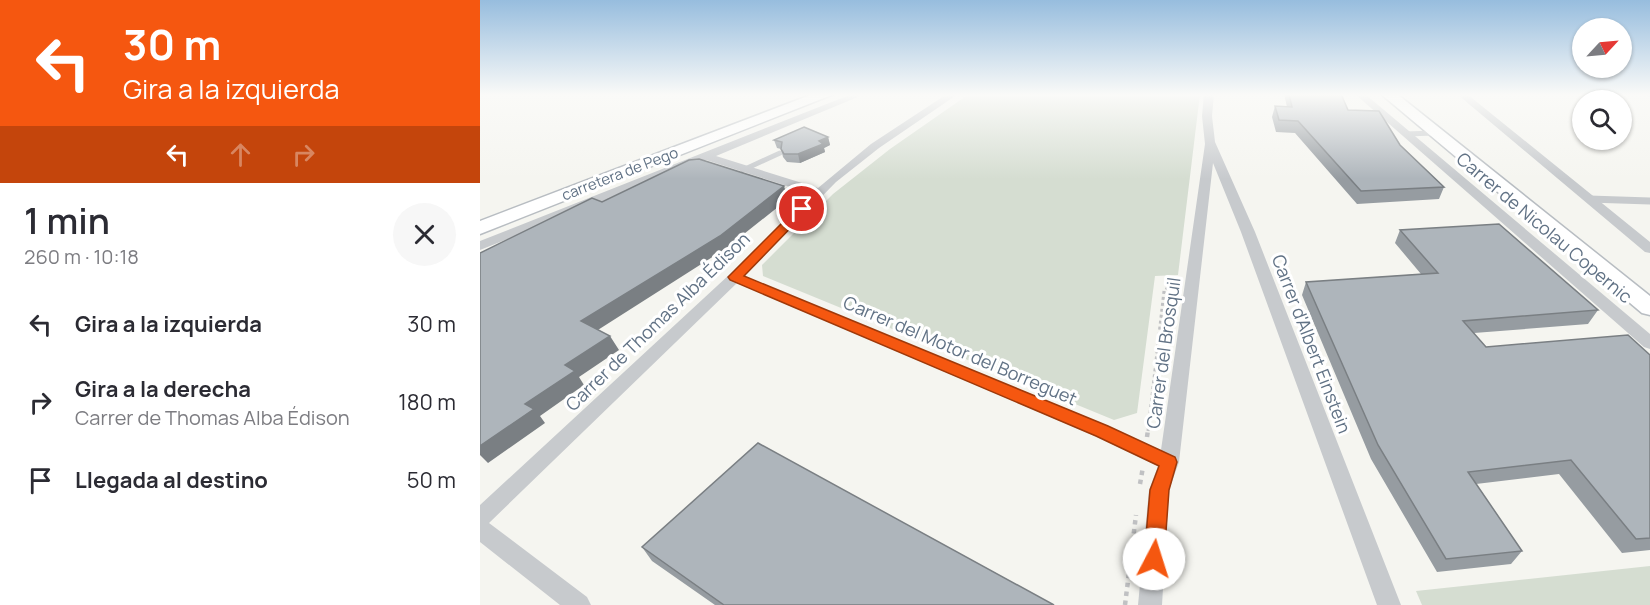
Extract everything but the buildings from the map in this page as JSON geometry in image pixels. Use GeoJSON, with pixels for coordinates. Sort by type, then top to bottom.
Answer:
{"type":"FeatureCollection","features":[{"type":"Feature","properties":{"kind":"main road","name":"carretera de Pego"},"geometry":{"type":"LineString","coordinates":[[480,228],[754,122]]}},
{"type":"Feature","properties":{"kind":"main road"},"geometry":{"type":"LineString","coordinates":[[1422,122],[1650,308]]}},
{"type":"Feature","properties":{"kind":"street"},"geometry":{"type":"LineString","coordinates":[[480,246],[790,122]]}},
{"type":"Feature","properties":{"kind":"street","name":"Carrer de Thomas Alba Édison"},"geometry":{"type":"LineString","coordinates":[[480,518],[735,277],[819,192],[875,146],[911,122]]}},
{"type":"Feature","properties":{"kind":"street","name":"Carrer d'Albert Einstein"},"geometry":{"type":"LineString","coordinates":[[1208,122],[1210,142],[1248,232],[1389,605]]}},
{"type":"Feature","properties":{"kind":"street","name":"Carrer de Nicolau Copernic"},"geometry":{"type":"LineString","coordinates":[[1391,122],[1650,343]]}},
{"type":"Feature","properties":{"kind":"street"},"geometry":{"type":"LineString","coordinates":[[1495,122],[1650,249]]}},
{"type":"Feature","properties":{"kind":"street","name":"Carrer del Brosquil"},"geometry":{"type":"LineString","coordinates":[[1150,605],[1159,490],[1168,462],[1210,142]]}},
{"type":"Feature","properties":{"kind":"street"},"geometry":{"type":"LineString","coordinates":[[705,156],[743,170],[819,192]]}},
{"type":"Feature","properties":{"kind":"street","name":"Carrer del Motor del Borreguet"},"geometry":{"type":"LineString","coordinates":[[735,277],[1102,431],[1168,462]]}},
{"type":"Feature","properties":{"kind":"street"},"geometry":{"type":"LineString","coordinates":[[480,528],[579,605]]}},
{"type":"Feature","properties":{"kind":"lane"},"geometry":{"type":"LineString","coordinates":[[1405,134],[1435,133]]}},
{"type":"Feature","properties":{"kind":"lane"},"geometry":{"type":"LineString","coordinates":[[743,170],[780,153]]}},
{"type":"Feature","properties":{"kind":"lane"},"geometry":{"type":"LineString","coordinates":[[1588,199],[1650,201]]}},
{"type":"Feature","properties":{"kind":"path"},"geometry":{"type":"LineString","coordinates":[[1140,488],[1164,290],[1182,276]]}},
{"type":"Feature","properties":{"kind":"path"},"geometry":{"type":"LineString","coordinates":[[1125,605],[1137,511]]}},
{"type":"Feature","properties":{"kind":"shaded area"},"geometry":{"type":"Polygon","coordinates":[[[928,122],[1197,122],[1178,275],[1155,276],[1137,413],[1114,420],[763,276],[762,265],[833,194],[928,122]]]}},
{"type":"Feature","properties":{"kind":"shaded area"},"geometry":{"type":"Polygon","coordinates":[[[1650,566],[1650,605],[1422,605],[1416,591],[1650,566]]]}},
{"type":"Feature","properties":{"kind":"route"},"geometry":{"type":"LineString","coordinates":[[802,209],[735,277],[1102,431],[1168,462],[1159,490],[1154,559]]}}]}
